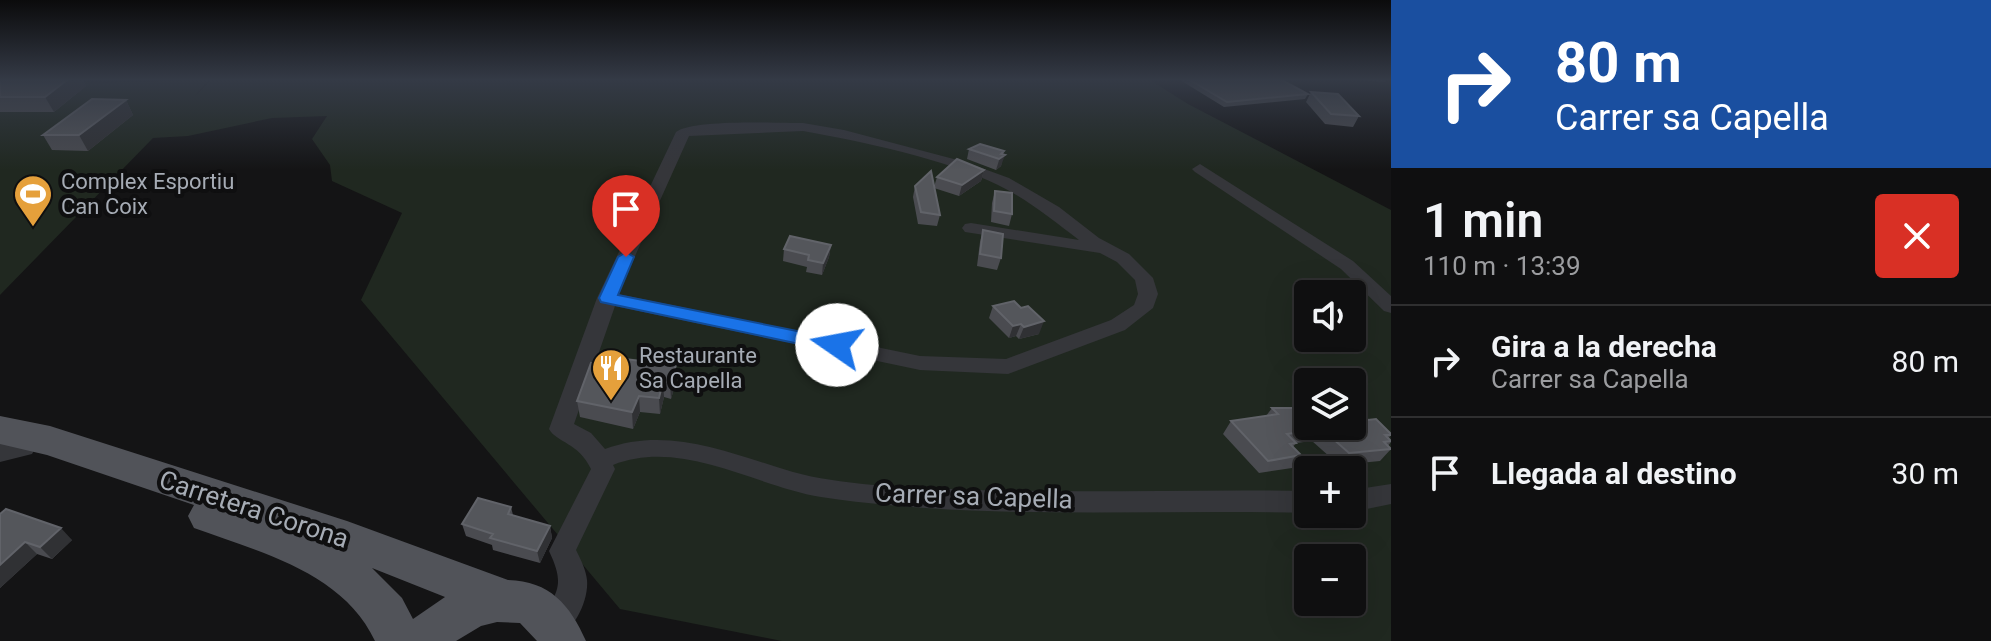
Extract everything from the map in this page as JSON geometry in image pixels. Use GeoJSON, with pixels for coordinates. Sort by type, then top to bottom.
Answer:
{"type":"FeatureCollection","features":[{"type":"Feature","properties":{"kind":"main road","name":"Carretera Corona"},"geometry":{"type":"LineString","coordinates":[[6,440],[50,441],[347,539],[505,600],[533,607],[567,635]]}},
{"type":"Feature","properties":{"kind":"main road","name":"Carretera Corona"},"geometry":{"type":"LineString","coordinates":[[6,440],[326,559],[355,580],[380,604],[399,641]]}},
{"type":"Feature","properties":{"kind":"main road"},"geometry":{"type":"LineString","coordinates":[[423,641],[449,616],[467,607],[505,600]]}},
{"type":"Feature","properties":{"kind":"street"},"geometry":{"type":"LineString","coordinates":[[567,635],[574,571],[562,551],[603,469],[585,439],[561,429],[607,298],[683,132],[803,127],[844,134],[960,165],[1003,181],[1123,258],[1144,278],[1148,294],[1143,308],[1118,325],[1008,367],[920,363],[607,298]]}},
{"type":"Feature","properties":{"kind":"street"},"geometry":{"type":"LineString","coordinates":[[1200,169],[1347,265],[1391,307]]}},
{"type":"Feature","properties":{"kind":"street"},"geometry":{"type":"LineString","coordinates":[[971,228],[1107,249]]}},
{"type":"Feature","properties":{"kind":"street","name":"Carrer sa Capella"},"geometry":{"type":"LineString","coordinates":[[599,461],[634,448],[663,448],[755,467],[794,483],[905,499],[1294,502]]}},
{"type":"Feature","properties":{"kind":"street"},"geometry":{"type":"LineString","coordinates":[[1366,498],[1391,494]]}},
{"type":"Feature","properties":{"kind":"shaded area"},"geometry":{"type":"Polygon","coordinates":[[[0,110],[1199,110],[1391,210],[1391,641],[782,641],[620,609],[361,300],[402,213],[332,181],[330,165],[312,139],[327,116],[272,118],[188,136],[153,138],[0,295],[0,110]]]}},
{"type":"Feature","properties":{"kind":"building"},"geometry":{"type":"Polygon","coordinates":[[[77,110],[113,110],[79,135],[43,135],[77,110]]]}},
{"type":"Feature","properties":{"kind":"building"},"geometry":{"type":"Polygon","coordinates":[[[1327,110],[1353,110],[1359,116],[1331,114],[1327,110]]]}},
{"type":"Feature","properties":{"kind":"building"},"geometry":{"type":"Polygon","coordinates":[[[980,144],[1004,151],[1001,154],[1005,155],[999,159],[969,149],[980,144]]]}},
{"type":"Feature","properties":{"kind":"building"},"geometry":{"type":"Polygon","coordinates":[[[957,159],[984,170],[962,185],[937,177],[957,159]]]}},
{"type":"Feature","properties":{"kind":"building"},"geometry":{"type":"Polygon","coordinates":[[[931,171],[940,215],[921,212],[915,186],[931,171]]]}},
{"type":"Feature","properties":{"kind":"building"},"geometry":{"type":"Polygon","coordinates":[[[995,191],[1012,193],[1012,214],[994,211],[995,191]]]}},
{"type":"Feature","properties":{"kind":"building"},"geometry":{"type":"Polygon","coordinates":[[[983,230],[1003,234],[1001,258],[980,254],[983,230]]]}},
{"type":"Feature","properties":{"kind":"building"},"geometry":{"type":"Polygon","coordinates":[[[790,236],[831,245],[823,263],[808,260],[809,255],[784,249],[790,236]]]}},
{"type":"Feature","properties":{"kind":"building"},"geometry":{"type":"Polygon","coordinates":[[[1014,301],[1021,308],[1028,306],[1044,321],[1024,327],[1021,324],[1013,326],[993,306],[1014,301]]]}},
{"type":"Feature","properties":{"kind":"building"},"geometry":{"type":"Polygon","coordinates":[[[616,358],[676,365],[670,383],[663,381],[659,398],[639,396],[632,412],[577,401],[591,363],[612,367],[616,358]]]}},
{"type":"Feature","properties":{"kind":"building"},"geometry":{"type":"Polygon","coordinates":[[[1272,408],[1294,408],[1294,433],[1287,434],[1296,443],[1290,444],[1301,455],[1268,461],[1231,421],[1278,414],[1272,408]]]}},
{"type":"Feature","properties":{"kind":"building"},"geometry":{"type":"Polygon","coordinates":[[[1366,418],[1376,419],[1391,434],[1385,435],[1391,441],[1384,442],[1391,449],[1349,453],[1334,440],[1366,440],[1366,418]]]}},
{"type":"Feature","properties":{"kind":"building"},"geometry":{"type":"Polygon","coordinates":[[[478,498],[511,507],[508,514],[550,526],[537,551],[490,538],[493,534],[462,524],[478,498]]]}},
{"type":"Feature","properties":{"kind":"building"},"geometry":{"type":"Polygon","coordinates":[[[6,509],[61,528],[40,547],[25,542],[0,565],[0,514],[6,509]]]}},
{"type":"Feature","properties":{"kind":"place","name":"Complex Esportiu Can Coix"},"geometry":{"type":"Point","coordinates":[33,228]}},
{"type":"Feature","properties":{"kind":"place","name":"Restaurante Sa Capella"},"geometry":{"type":"Point","coordinates":[611,402]}},
{"type":"Feature","properties":{"kind":"route"},"geometry":{"type":"LineString","coordinates":[[626,257],[607,298],[837,345]]}}]}
